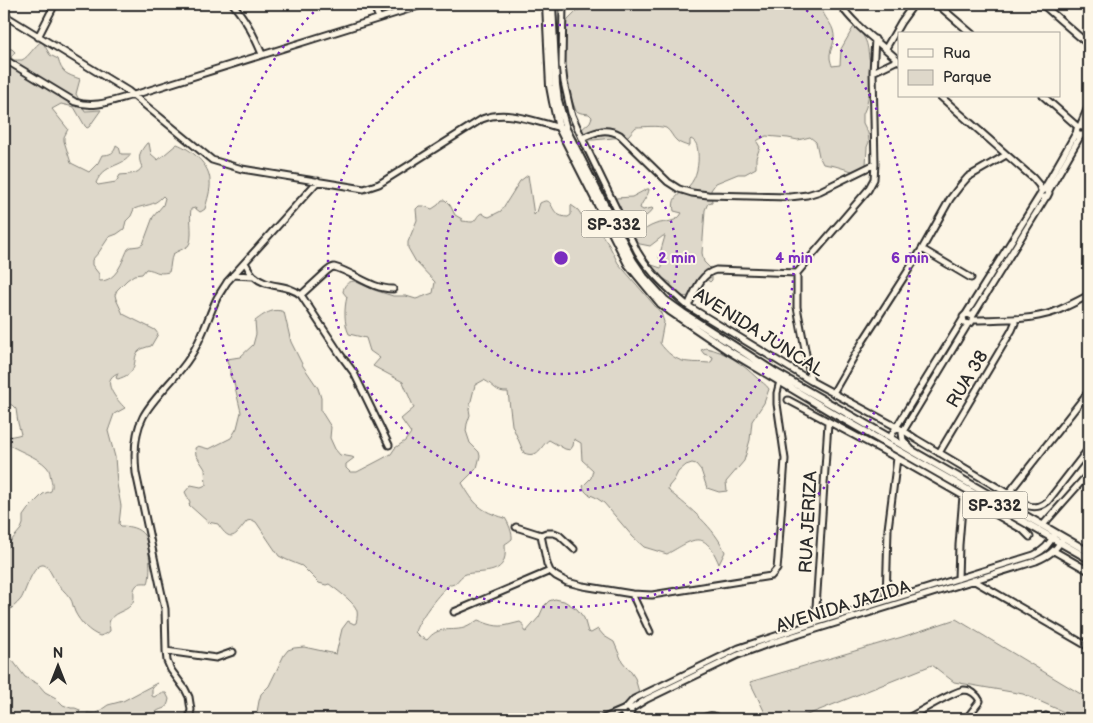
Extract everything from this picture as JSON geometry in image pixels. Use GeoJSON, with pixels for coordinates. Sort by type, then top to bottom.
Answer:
{"type":"FeatureCollection","features":[{"type":"Feature","properties":{"kind":"main road","name":"SP-332"},"geometry":{"type":"LineString","coordinates":[[546,4],[550,86],[553,102],[563,128],[628,264],[661,304],[670,312],[730,351],[898,455],[1054,536],[1089,552]]}},
{"type":"Feature","properties":{"kind":"main road","name":"SP-332"},"geometry":{"type":"LineString","coordinates":[[552,4],[556,84],[563,128],[633,261],[644,277],[665,300],[773,371],[1043,526],[1054,536]]}},
{"type":"Feature","properties":{"kind":"main road"},"geometry":{"type":"LineString","coordinates":[[891,438],[892,445],[898,455]]}},
{"type":"Feature","properties":{"kind":"main road","name":"SP-332"},"geometry":{"type":"LineString","coordinates":[[1062,540],[1089,559]]}},
{"type":"Feature","properties":{"kind":"street"},"geometry":{"type":"LineString","coordinates":[[38,37],[56,4]]}},
{"type":"Feature","properties":{"kind":"street"},"geometry":{"type":"LineString","coordinates":[[233,4],[253,33],[262,54]]}},
{"type":"Feature","properties":{"kind":"street"},"geometry":{"type":"LineString","coordinates":[[373,4],[379,18]]}},
{"type":"Feature","properties":{"kind":"street"},"geometry":{"type":"LineString","coordinates":[[4,59],[75,102],[82,105],[99,104],[134,95],[425,4]]}},
{"type":"Feature","properties":{"kind":"street","name":"AVENIDA JUNCAL"},"geometry":{"type":"LineString","coordinates":[[563,4],[562,65],[571,114],[642,260],[660,282],[688,306],[812,381],[904,431],[1029,506],[1038,507],[1048,501],[1089,448]]}},
{"type":"Feature","properties":{"kind":"street"},"geometry":{"type":"LineString","coordinates":[[840,4],[857,25],[898,59]]}},
{"type":"Feature","properties":{"kind":"street"},"geometry":{"type":"LineString","coordinates":[[886,48],[914,4]]}},
{"type":"Feature","properties":{"kind":"street"},"geometry":{"type":"LineString","coordinates":[[937,4],[970,32]]}},
{"type":"Feature","properties":{"kind":"street"},"geometry":{"type":"LineString","coordinates":[[1042,4],[1089,46]]}},
{"type":"Feature","properties":{"kind":"street"},"geometry":{"type":"LineString","coordinates":[[4,15],[134,95],[212,160],[242,169],[359,189],[369,188],[379,184],[482,119],[490,116],[517,116],[563,128]]}},
{"type":"Feature","properties":{"kind":"street"},"geometry":{"type":"LineString","coordinates":[[812,381],[797,307],[797,273],[868,190],[874,179],[873,72],[875,40]]}},
{"type":"Feature","properties":{"kind":"street"},"geometry":{"type":"LineString","coordinates":[[873,72],[898,60]]}},
{"type":"Feature","properties":{"kind":"street"},"geometry":{"type":"LineString","coordinates":[[942,98],[1032,178],[1044,193]]}},
{"type":"Feature","properties":{"kind":"street"},"geometry":{"type":"LineString","coordinates":[[1045,98],[1080,130]]}},
{"type":"Feature","properties":{"kind":"street"},"geometry":{"type":"LineString","coordinates":[[912,450],[903,440],[902,435],[904,431],[1080,130],[1089,105]]}},
{"type":"Feature","properties":{"kind":"street"},"geometry":{"type":"LineString","coordinates":[[1080,130],[1089,120]]}},
{"type":"Feature","properties":{"kind":"street"},"geometry":{"type":"LineString","coordinates":[[582,138],[604,130],[620,135],[668,182],[679,189],[708,195],[790,197],[807,195],[820,191],[875,164]]}},
{"type":"Feature","properties":{"kind":"street"},"geometry":{"type":"LineString","coordinates":[[833,393],[863,341],[922,249],[950,199],[968,177],[1006,155]]}},
{"type":"Feature","properties":{"kind":"street"},"geometry":{"type":"LineString","coordinates":[[189,719],[189,698],[167,661],[165,610],[134,457],[138,429],[151,405],[191,356],[218,296],[233,276],[318,181]]}},
{"type":"Feature","properties":{"kind":"street"},"geometry":{"type":"LineString","coordinates":[[922,249],[971,278]]}},
{"type":"Feature","properties":{"kind":"street"},"geometry":{"type":"LineString","coordinates":[[245,263],[253,276],[262,282],[293,289],[301,295],[354,373],[390,445]]}},
{"type":"Feature","properties":{"kind":"street"},"geometry":{"type":"LineString","coordinates":[[1089,265],[1089,270]]}},
{"type":"Feature","properties":{"kind":"street"},"geometry":{"type":"LineString","coordinates":[[301,295],[334,267],[376,287],[393,289]]}},
{"type":"Feature","properties":{"kind":"street"},"geometry":{"type":"LineString","coordinates":[[688,306],[703,277],[712,271],[797,273]]}},
{"type":"Feature","properties":{"kind":"street"},"geometry":{"type":"LineString","coordinates":[[233,276],[253,276]]}},
{"type":"Feature","properties":{"kind":"street"},"geometry":{"type":"LineString","coordinates":[[968,319],[1034,317],[1053,312],[1089,295]]}},
{"type":"Feature","properties":{"kind":"street"},"geometry":{"type":"LineString","coordinates":[[891,438],[968,319]]}},
{"type":"Feature","properties":{"kind":"street","name":"RUA 38"},"geometry":{"type":"LineString","coordinates":[[939,453],[1012,330],[1015,319]]}},
{"type":"Feature","properties":{"kind":"street"},"geometry":{"type":"LineString","coordinates":[[541,535],[545,558],[550,571],[556,576],[567,582],[632,594],[652,595],[771,576],[777,568],[785,459],[777,404],[780,382]]}},
{"type":"Feature","properties":{"kind":"street"},"geometry":{"type":"LineString","coordinates":[[1008,494],[1089,391]]}},
{"type":"Feature","properties":{"kind":"street"},"geometry":{"type":"LineString","coordinates":[[788,400],[828,423],[898,455],[963,496],[1023,530],[1030,537]]}},
{"type":"Feature","properties":{"kind":"street","name":"RUA JERIZA"},"geometry":{"type":"LineString","coordinates":[[817,629],[812,627],[815,623],[828,423]]}},
{"type":"Feature","properties":{"kind":"street"},"geometry":{"type":"LineString","coordinates":[[888,608],[890,603],[886,601],[888,529],[898,455]]}},
{"type":"Feature","properties":{"kind":"street"},"geometry":{"type":"LineString","coordinates":[[1043,526],[1089,473]]}},
{"type":"Feature","properties":{"kind":"street"},"geometry":{"type":"LineString","coordinates":[[958,579],[958,545],[963,496]]}},
{"type":"Feature","properties":{"kind":"street"},"geometry":{"type":"LineString","coordinates":[[516,527],[541,535],[554,533],[559,535],[574,549]]}},
{"type":"Feature","properties":{"kind":"street","name":"AVENIDA JAZIDA"},"geometry":{"type":"LineString","coordinates":[[628,713],[634,699],[739,648],[1034,555],[1042,551],[1054,536]]}},
{"type":"Feature","properties":{"kind":"street","name":"AVENIDA JAZIDA"},"geometry":{"type":"LineString","coordinates":[[602,719],[628,713],[647,699],[738,655],[1047,557],[1062,540]]}},
{"type":"Feature","properties":{"kind":"street"},"geometry":{"type":"LineString","coordinates":[[1054,551],[1089,571]]}},
{"type":"Feature","properties":{"kind":"street"},"geometry":{"type":"LineString","coordinates":[[454,612],[550,571]]}},
{"type":"Feature","properties":{"kind":"street"},"geometry":{"type":"LineString","coordinates":[[967,576],[1089,647]]}},
{"type":"Feature","properties":{"kind":"street"},"geometry":{"type":"LineString","coordinates":[[632,594],[650,632]]}},
{"type":"Feature","properties":{"kind":"street"},"geometry":{"type":"LineString","coordinates":[[166,652],[216,658],[233,652]]}},
{"type":"Feature","properties":{"kind":"street"},"geometry":{"type":"LineString","coordinates":[[906,719],[950,695],[964,690],[976,695],[980,701],[966,719]]}},
{"type":"Feature","properties":{"kind":"street"},"geometry":{"type":"LineString","coordinates":[[700,719],[712,715],[718,719]]}},
{"type":"Feature","properties":{"kind":"green space"},"geometry":{"type":"Polygon","coordinates":[[[587,4],[823,4],[824,14],[832,26],[834,35],[830,54],[832,66],[840,65],[841,49],[853,28],[855,27],[861,33],[867,44],[869,60],[874,72],[863,114],[863,123],[868,133],[869,142],[866,165],[852,171],[823,164],[816,142],[810,137],[798,140],[766,136],[758,140],[757,142],[760,147],[756,158],[756,168],[745,174],[738,174],[716,183],[711,190],[712,202],[708,203],[705,210],[702,253],[704,262],[712,270],[712,280],[710,282],[704,278],[691,295],[677,294],[669,286],[671,283],[656,274],[652,267],[652,265],[662,268],[659,257],[665,236],[650,246],[635,243],[613,201],[616,198],[632,197],[649,189],[640,208],[643,210],[653,209],[639,222],[635,229],[637,233],[653,225],[677,219],[682,213],[674,211],[674,202],[677,196],[689,186],[696,174],[698,161],[697,146],[691,139],[688,146],[679,142],[668,129],[659,127],[636,127],[628,136],[623,137],[587,140],[582,137],[581,130],[590,122],[592,117],[589,114],[576,111],[566,85],[561,52],[564,27],[576,12],[587,4]]]}},
{"type":"Feature","properties":{"kind":"green space"},"geometry":{"type":"Polygon","coordinates":[[[42,41],[50,55],[58,59],[65,72],[80,79],[76,94],[85,111],[101,110],[87,128],[74,107],[61,104],[52,109],[68,129],[64,141],[71,163],[89,172],[98,163],[102,155],[107,155],[115,150],[116,145],[119,147],[121,154],[131,154],[123,162],[104,172],[96,183],[98,185],[116,182],[120,175],[133,174],[140,170],[142,167],[140,154],[147,143],[149,143],[151,154],[158,160],[177,144],[188,150],[199,158],[207,169],[210,181],[205,209],[200,212],[195,208],[191,209],[190,243],[173,254],[169,272],[159,273],[146,269],[142,274],[134,275],[127,280],[117,290],[115,295],[123,314],[155,330],[158,334],[151,346],[139,351],[129,374],[118,379],[116,378],[118,373],[110,380],[111,390],[125,408],[114,414],[108,431],[115,457],[121,506],[119,524],[137,529],[146,538],[149,551],[150,573],[148,583],[136,586],[134,600],[131,605],[110,619],[110,631],[100,636],[82,623],[75,612],[72,601],[44,565],[36,568],[21,599],[4,614],[4,553],[21,529],[23,516],[28,509],[43,494],[51,491],[52,486],[49,470],[43,463],[5,442],[8,437],[21,434],[16,409],[12,405],[4,404],[4,48],[12,49],[15,52],[11,57],[13,60],[22,60],[42,41]],[[163,196],[153,204],[134,209],[126,221],[124,229],[109,237],[92,260],[92,265],[99,274],[100,281],[111,278],[115,274],[128,249],[143,244],[153,217],[163,205],[165,198],[163,196]]]}},
{"type":"Feature","properties":{"kind":"green space"},"geometry":{"type":"Polygon","coordinates":[[[528,175],[534,215],[540,203],[548,201],[557,214],[568,217],[571,215],[571,205],[595,225],[609,245],[618,263],[661,313],[664,322],[660,343],[669,353],[685,362],[709,363],[713,357],[704,354],[701,350],[706,348],[721,352],[740,363],[769,389],[764,403],[752,421],[750,440],[744,461],[726,482],[727,491],[719,492],[707,488],[701,470],[696,464],[692,463],[686,465],[678,472],[668,489],[708,527],[721,543],[725,552],[719,564],[714,553],[703,541],[691,541],[667,554],[644,547],[604,503],[585,491],[583,486],[591,478],[593,470],[582,460],[581,443],[574,439],[570,450],[549,440],[536,453],[524,453],[512,425],[508,392],[498,390],[484,380],[475,385],[466,431],[470,443],[479,452],[480,456],[477,468],[462,483],[479,506],[490,513],[505,518],[512,534],[512,539],[505,544],[504,560],[498,568],[488,572],[466,574],[454,584],[449,585],[429,608],[415,632],[427,640],[436,632],[464,628],[478,620],[496,626],[520,622],[524,625],[524,631],[526,632],[539,617],[544,606],[549,601],[555,599],[564,601],[577,609],[584,618],[588,632],[591,633],[598,629],[604,636],[614,642],[622,661],[635,678],[639,692],[638,695],[598,719],[259,719],[257,712],[261,694],[269,686],[288,650],[304,647],[336,654],[342,629],[348,621],[356,623],[357,612],[348,599],[329,584],[319,583],[302,566],[279,556],[256,522],[252,520],[247,521],[236,534],[230,536],[218,524],[208,522],[189,505],[190,502],[185,492],[191,485],[201,487],[206,485],[205,469],[196,455],[195,448],[198,446],[209,449],[231,438],[237,428],[241,412],[227,359],[240,357],[253,345],[256,334],[255,321],[272,311],[284,312],[291,342],[303,366],[318,388],[321,398],[321,411],[331,427],[330,438],[335,449],[340,455],[354,458],[346,464],[346,468],[350,472],[357,472],[391,454],[411,433],[401,419],[414,408],[403,382],[373,366],[380,358],[370,351],[366,338],[349,334],[345,321],[347,297],[343,292],[344,287],[346,284],[354,281],[393,296],[406,296],[416,299],[433,293],[435,282],[416,262],[408,248],[408,242],[417,220],[416,209],[419,206],[424,206],[432,209],[442,200],[445,200],[455,215],[462,219],[462,221],[472,222],[482,213],[489,217],[501,211],[520,181],[528,175]]]}},
{"type":"Feature","properties":{"kind":"green space"},"geometry":{"type":"Polygon","coordinates":[[[956,619],[1089,699],[1089,719],[1080,719],[1023,694],[954,682],[932,665],[797,719],[768,719],[750,682],[902,637],[956,619]]]}},
{"type":"Feature","properties":{"kind":"green space"},"geometry":{"type":"Polygon","coordinates":[[[13,661],[25,677],[38,684],[45,692],[56,698],[63,705],[80,710],[77,719],[4,717],[4,662],[13,661]]]}},
{"type":"Feature","properties":{"kind":"green space"},"geometry":{"type":"Polygon","coordinates":[[[157,683],[152,689],[152,696],[166,693],[169,699],[166,707],[158,710],[151,719],[88,719],[87,713],[95,714],[108,705],[123,701],[157,683]]]}}]}
